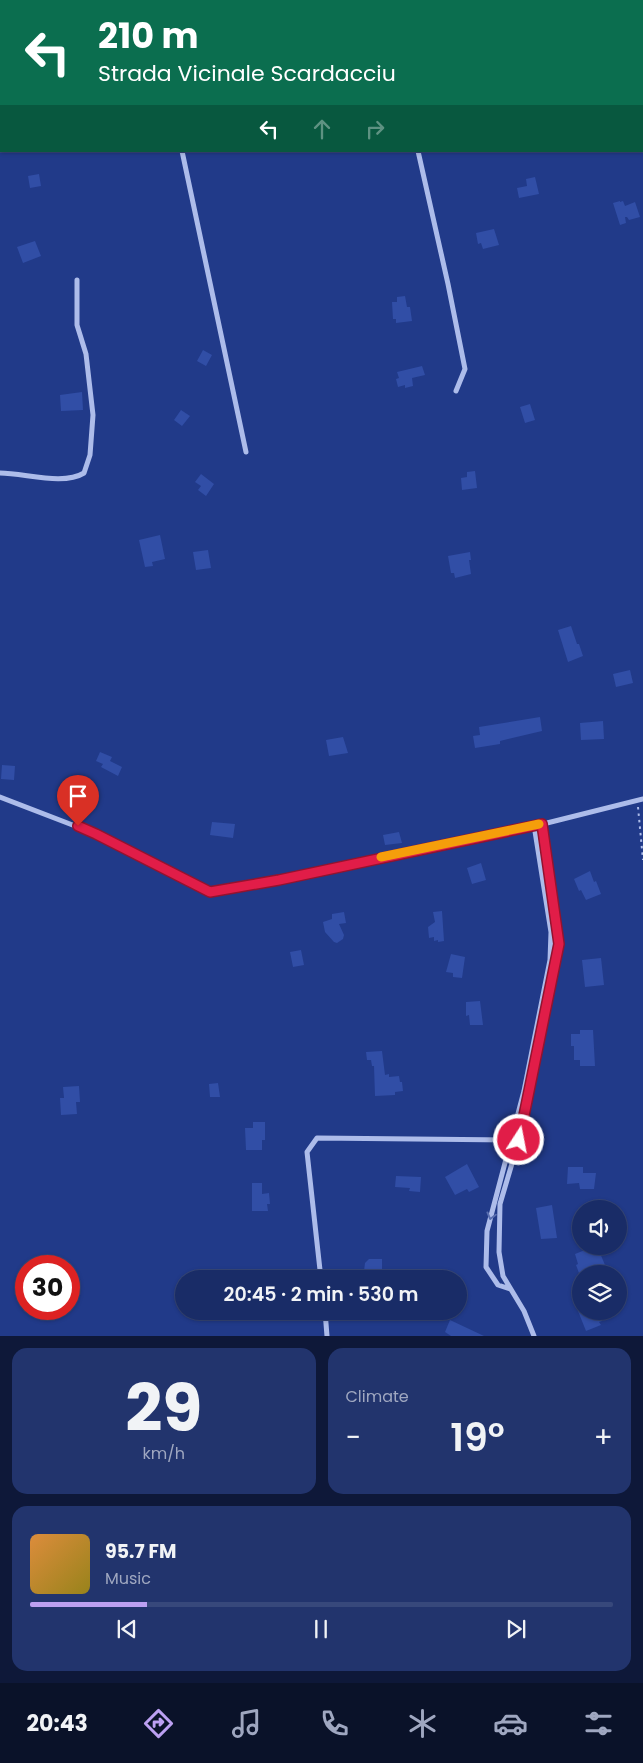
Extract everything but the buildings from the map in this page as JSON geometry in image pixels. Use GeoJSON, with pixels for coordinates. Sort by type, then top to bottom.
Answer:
{"type":"FeatureCollection","features":[{"type":"Feature","properties":{"kind":"street"},"geometry":{"type":"LineString","coordinates":[[182,152],[246,452]]}},
{"type":"Feature","properties":{"kind":"street"},"geometry":{"type":"LineString","coordinates":[[418,152],[465,369],[456,391]]}},
{"type":"Feature","properties":{"kind":"street"},"geometry":{"type":"LineString","coordinates":[[0,474],[61,479],[76,478],[84,473],[90,455],[93,415],[86,354],[77,325],[76,280]]}},
{"type":"Feature","properties":{"kind":"street"},"geometry":{"type":"LineString","coordinates":[[0,797],[96,834],[210,892],[279,880],[542,824],[641,799]]}},
{"type":"Feature","properties":{"kind":"street"},"geometry":{"type":"LineString","coordinates":[[534,1336],[524,1311],[503,1276],[499,1252],[500,1204],[519,1140],[559,944],[542,824]]}},
{"type":"Feature","properties":{"kind":"street"},"geometry":{"type":"LineString","coordinates":[[510,1290],[498,1284],[486,1267],[488,1231],[524,1091],[550,960],[551,932],[534,825]]}},
{"type":"Feature","properties":{"kind":"street"},"geometry":{"type":"LineString","coordinates":[[320,1270],[308,1152],[317,1138],[519,1140]]}},
{"type":"Feature","properties":{"kind":"street"},"geometry":{"type":"LineString","coordinates":[[326,1320],[327,1336]]}},
{"type":"Feature","properties":{"kind":"path"},"geometry":{"type":"LineString","coordinates":[[641,799],[638,815],[643,860]]}},
{"type":"Feature","properties":{"kind":"slow traffic"},"geometry":{"type":"LineString","coordinates":[[381,857],[539,824]]}},
{"type":"Feature","properties":{"kind":"route"},"geometry":{"type":"LineString","coordinates":[[78,826],[210,892],[279,880],[542,824],[559,944],[519,1140]]}}]}
